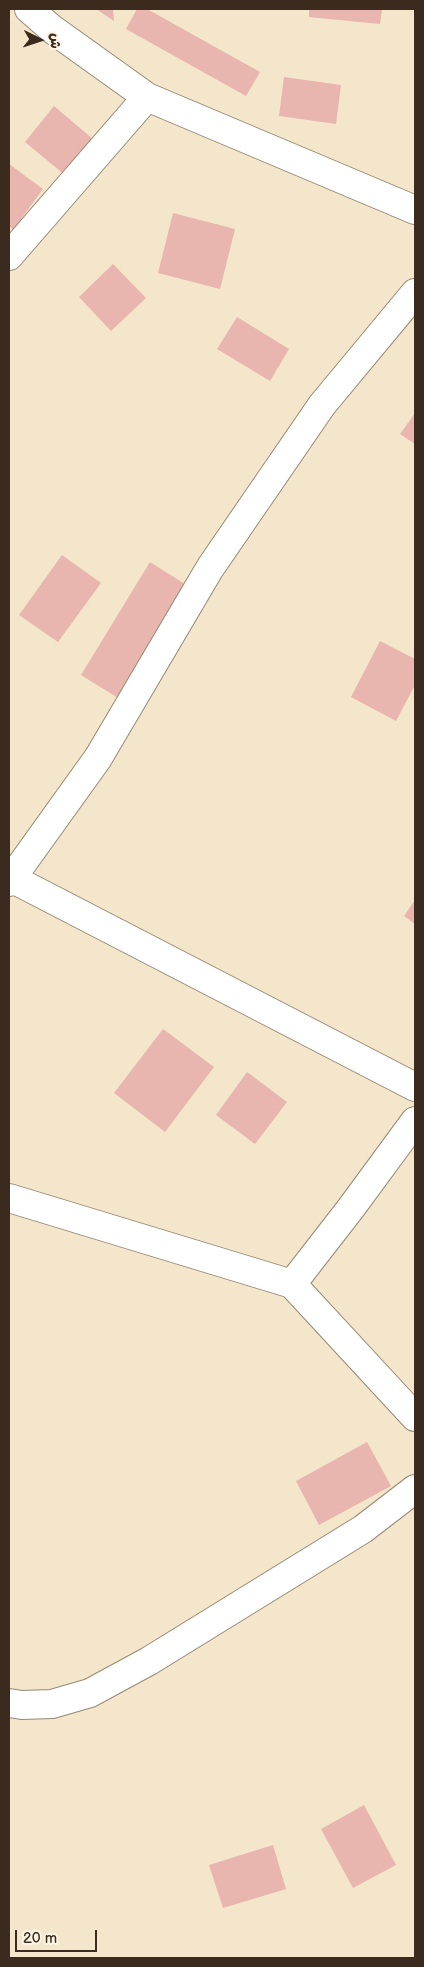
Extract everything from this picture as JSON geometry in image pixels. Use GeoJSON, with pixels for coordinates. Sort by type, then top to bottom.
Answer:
{"type":"FeatureCollection","features":[{"type":"Feature","properties":{"kind":"street"},"geometry":{"type":"LineString","coordinates":[[29,9],[52,29],[147,96],[415,210]]}},
{"type":"Feature","properties":{"kind":"street"},"geometry":{"type":"LineString","coordinates":[[9,256],[147,96]]}},
{"type":"Feature","properties":{"kind":"street"},"geometry":{"type":"LineString","coordinates":[[415,293],[322,405],[210,568],[98,758],[9,879],[415,1087]]}},
{"type":"Feature","properties":{"kind":"street"},"geometry":{"type":"LineString","coordinates":[[292,1284],[415,1121]]}},
{"type":"Feature","properties":{"kind":"street"},"geometry":{"type":"LineString","coordinates":[[9,1198],[292,1284],[415,1417]]}},
{"type":"Feature","properties":{"kind":"street"},"geometry":{"type":"LineString","coordinates":[[9,1703],[22,1705],[52,1704],[90,1692],[149,1660],[363,1529],[415,1489]]}},
{"type":"Feature","properties":{"kind":"building"},"geometry":{"type":"Polygon","coordinates":[[[96,9],[113,9],[114,21],[96,9]]]}},
{"type":"Feature","properties":{"kind":"building"},"geometry":{"type":"Polygon","coordinates":[[[137,9],[147,9],[260,72],[246,96],[126,29],[137,9]]]}},
{"type":"Feature","properties":{"kind":"building"},"geometry":{"type":"Polygon","coordinates":[[[309,9],[382,9],[380,24],[309,17],[309,9]]]}},
{"type":"Feature","properties":{"kind":"building"},"geometry":{"type":"Polygon","coordinates":[[[284,77],[341,85],[336,124],[279,116],[284,77]]]}},
{"type":"Feature","properties":{"kind":"building"},"geometry":{"type":"Polygon","coordinates":[[[54,106],[100,145],[71,180],[25,142],[54,106]]]}},
{"type":"Feature","properties":{"kind":"building"},"geometry":{"type":"Polygon","coordinates":[[[9,164],[43,189],[13,230],[9,226],[9,164]]]}},
{"type":"Feature","properties":{"kind":"building"},"geometry":{"type":"Polygon","coordinates":[[[173,213],[235,229],[220,289],[158,273],[173,213]]]}},
{"type":"Feature","properties":{"kind":"building"},"geometry":{"type":"Polygon","coordinates":[[[113,264],[146,298],[111,331],[79,297],[113,264]]]}},
{"type":"Feature","properties":{"kind":"building"},"geometry":{"type":"Polygon","coordinates":[[[237,317],[289,349],[270,381],[217,349],[237,317]]]}},
{"type":"Feature","properties":{"kind":"building"},"geometry":{"type":"Polygon","coordinates":[[[415,413],[415,444],[400,434],[415,413]]]}},
{"type":"Feature","properties":{"kind":"building"},"geometry":{"type":"Polygon","coordinates":[[[62,555],[101,583],[58,642],[19,615],[62,555]]]}},
{"type":"Feature","properties":{"kind":"building"},"geometry":{"type":"Polygon","coordinates":[[[150,562],[188,586],[118,698],[81,675],[150,562]]]}},
{"type":"Feature","properties":{"kind":"building"},"geometry":{"type":"Polygon","coordinates":[[[380,641],[415,659],[415,685],[396,721],[351,697],[380,641]]]}},
{"type":"Feature","properties":{"kind":"building"},"geometry":{"type":"Polygon","coordinates":[[[415,900],[415,924],[404,916],[415,900]]]}},
{"type":"Feature","properties":{"kind":"building"},"geometry":{"type":"Polygon","coordinates":[[[163,1029],[214,1067],[165,1132],[114,1093],[163,1029]]]}},
{"type":"Feature","properties":{"kind":"building"},"geometry":{"type":"Polygon","coordinates":[[[247,1072],[287,1102],[255,1144],[216,1115],[247,1072]]]}},
{"type":"Feature","properties":{"kind":"building"},"geometry":{"type":"Polygon","coordinates":[[[367,1442],[391,1486],[319,1525],[296,1481],[367,1442]]]}},
{"type":"Feature","properties":{"kind":"building"},"geometry":{"type":"Polygon","coordinates":[[[364,1805],[396,1865],[353,1888],[321,1829],[364,1805]]]}},
{"type":"Feature","properties":{"kind":"building"},"geometry":{"type":"Polygon","coordinates":[[[273,1845],[286,1889],[223,1908],[209,1865],[273,1845]]]}}]}
